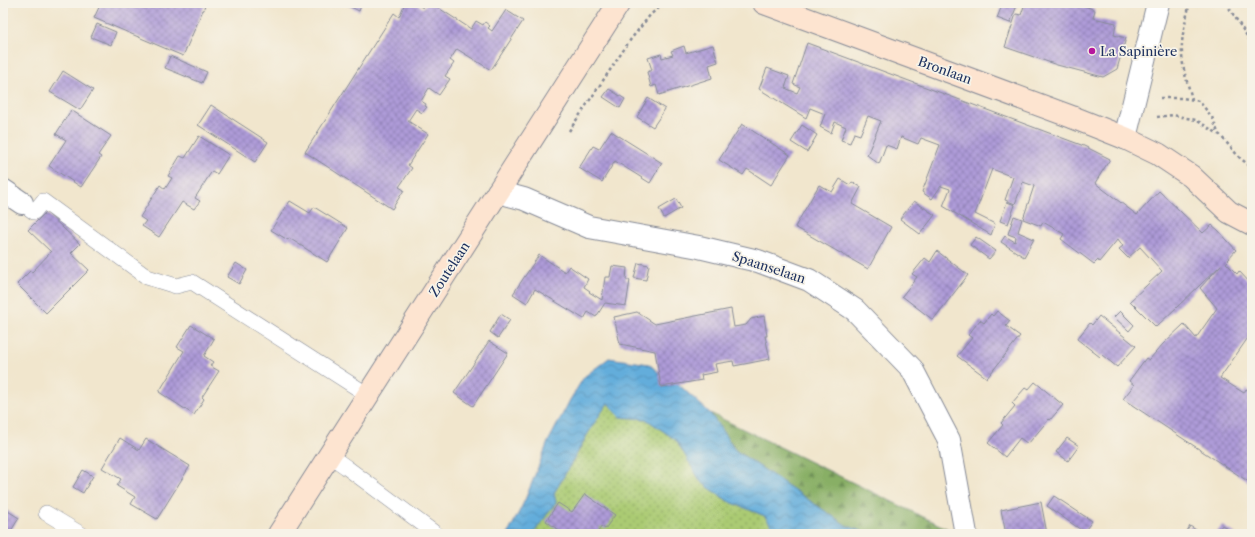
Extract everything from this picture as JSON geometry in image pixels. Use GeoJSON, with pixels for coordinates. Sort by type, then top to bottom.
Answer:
{"type":"FeatureCollection","features":[{"type":"Feature","properties":{"kind":"street","name":"Zoutelaan"},"geometry":{"type":"LineString","coordinates":[[278,534],[619,3]]}},
{"type":"Feature","properties":{"kind":"street","name":"Bronlaan"},"geometry":{"type":"LineString","coordinates":[[764,3],[1125,138],[1158,154],[1191,176],[1229,212],[1252,224]]}},
{"type":"Feature","properties":{"kind":"street"},"geometry":{"type":"LineString","coordinates":[[1125,138],[1158,3]]}},
{"type":"Feature","properties":{"kind":"street"},"geometry":{"type":"LineString","coordinates":[[3,190],[22,203]]}},
{"type":"Feature","properties":{"kind":"street","name":"Spaanselaan"},"geometry":{"type":"LineString","coordinates":[[498,192],[524,199],[589,227],[699,247],[758,261],[809,280],[855,310],[912,369],[949,440],[966,534]]}},
{"type":"Feature","properties":{"kind":"lane"},"geometry":{"type":"LineString","coordinates":[[22,203],[34,212],[43,202],[147,277],[176,286],[192,282],[368,395]]}},
{"type":"Feature","properties":{"kind":"lane"},"geometry":{"type":"LineString","coordinates":[[329,456],[436,534]]}},
{"type":"Feature","properties":{"kind":"lane"},"geometry":{"type":"LineString","coordinates":[[46,513],[81,534]]}},
{"type":"Feature","properties":{"kind":"path"},"geometry":{"type":"LineString","coordinates":[[1190,3],[1183,33],[1182,53],[1184,72],[1192,99]]}},
{"type":"Feature","properties":{"kind":"path"},"geometry":{"type":"LineString","coordinates":[[1226,3],[1252,44]]}},
{"type":"Feature","properties":{"kind":"path"},"geometry":{"type":"LineString","coordinates":[[1135,96],[1192,99],[1199,101],[1212,117],[1220,135],[1238,157],[1252,168]]}},
{"type":"Feature","properties":{"kind":"green space"},"geometry":{"type":"Polygon","coordinates":[[[608,403],[620,417],[646,419],[676,440],[701,482],[728,501],[765,516],[777,534],[533,534],[544,518],[554,493],[579,451],[594,421],[608,403]]]}},
{"type":"Feature","properties":{"kind":"green space"},"geometry":{"type":"Polygon","coordinates":[[[710,413],[950,530],[951,534],[864,534],[862,531],[847,526],[735,450],[710,413]]]}},
{"type":"Feature","properties":{"kind":"water"},"geometry":{"type":"Polygon","coordinates":[[[609,358],[649,364],[659,373],[662,387],[678,384],[710,413],[735,450],[847,526],[862,531],[864,534],[777,534],[765,516],[728,501],[701,482],[676,440],[646,419],[620,417],[608,403],[587,435],[554,493],[556,502],[533,534],[508,534],[525,500],[548,442],[570,400],[584,377],[609,358]]]}},
{"type":"Feature","properties":{"kind":"building"},"geometry":{"type":"Polygon","coordinates":[[[101,3],[206,3],[183,56],[94,18],[101,3]]]}},
{"type":"Feature","properties":{"kind":"building"},"geometry":{"type":"Polygon","coordinates":[[[343,3],[362,3],[359,11],[343,3]]]}},
{"type":"Feature","properties":{"kind":"building"},"geometry":{"type":"Polygon","coordinates":[[[405,3],[415,3],[423,8],[427,3],[431,3],[471,29],[476,21],[483,25],[485,22],[490,26],[488,28],[492,31],[506,10],[523,21],[491,70],[457,49],[450,60],[454,63],[445,76],[450,79],[439,95],[429,88],[421,101],[426,104],[425,106],[427,107],[422,113],[416,109],[408,121],[428,134],[408,165],[412,168],[399,187],[404,190],[392,209],[305,152],[394,13],[399,17],[405,3]]]}},
{"type":"Feature","properties":{"kind":"building"},"geometry":{"type":"Polygon","coordinates":[[[1003,3],[1018,3],[1010,23],[997,18],[1003,3]]]}},
{"type":"Feature","properties":{"kind":"building"},"geometry":{"type":"Polygon","coordinates":[[[1025,3],[1077,3],[1095,10],[1093,18],[1116,23],[1114,35],[1126,38],[1117,69],[1103,77],[1057,65],[1005,47],[1016,14],[1021,15],[1025,3]]]}},
{"type":"Feature","properties":{"kind":"building"},"geometry":{"type":"Polygon","coordinates":[[[97,24],[116,32],[111,45],[91,37],[97,24]]]}},
{"type":"Feature","properties":{"kind":"building"},"geometry":{"type":"Polygon","coordinates":[[[807,43],[1084,146],[1110,159],[1095,183],[1137,215],[1159,191],[1203,233],[1212,225],[1218,230],[1236,250],[1226,263],[1237,274],[1239,271],[1252,285],[1252,332],[1220,378],[1244,393],[1246,389],[1252,393],[1252,484],[1123,399],[1134,385],[1129,381],[1146,358],[1149,360],[1184,324],[1196,338],[1217,308],[1200,288],[1221,265],[1156,327],[1130,301],[1162,271],[1140,247],[1128,258],[1119,249],[1123,246],[1118,239],[1099,262],[1098,260],[1094,264],[1061,239],[1064,234],[1043,222],[1041,226],[1023,219],[1034,186],[1023,182],[1015,204],[1005,200],[1013,177],[992,169],[975,214],[995,224],[991,235],[943,206],[950,189],[941,186],[932,199],[922,192],[940,145],[921,138],[918,144],[901,137],[897,149],[886,145],[879,164],[867,155],[881,121],[868,116],[860,135],[854,133],[850,143],[841,140],[846,127],[835,122],[831,133],[820,127],[825,114],[810,108],[806,118],[759,89],[767,68],[789,76],[785,88],[797,93],[800,87],[793,84],[807,43]]]}},
{"type":"Feature","properties":{"kind":"building"},"geometry":{"type":"Polygon","coordinates":[[[713,45],[718,62],[709,65],[712,78],[659,95],[656,85],[651,87],[647,72],[652,70],[648,58],[661,54],[662,58],[673,55],[671,51],[684,46],[686,53],[713,45]]]}},
{"type":"Feature","properties":{"kind":"building"},"geometry":{"type":"Polygon","coordinates":[[[170,56],[207,72],[202,83],[165,68],[170,56]]]}},
{"type":"Feature","properties":{"kind":"building"},"geometry":{"type":"Polygon","coordinates":[[[63,71],[93,90],[80,110],[50,92],[63,71]]]}},
{"type":"Feature","properties":{"kind":"building"},"geometry":{"type":"Polygon","coordinates":[[[609,89],[625,99],[620,108],[603,97],[609,89]]]}},
{"type":"Feature","properties":{"kind":"building"},"geometry":{"type":"Polygon","coordinates":[[[648,98],[665,109],[653,127],[637,117],[648,98]]]}},
{"type":"Feature","properties":{"kind":"building"},"geometry":{"type":"Polygon","coordinates":[[[211,105],[268,142],[255,162],[198,125],[211,105]]]}},
{"type":"Feature","properties":{"kind":"building"},"geometry":{"type":"Polygon","coordinates":[[[71,110],[111,136],[98,155],[101,157],[81,187],[49,166],[66,140],[56,134],[71,110]]]}},
{"type":"Feature","properties":{"kind":"building"},"geometry":{"type":"Polygon","coordinates":[[[742,124],[790,155],[771,185],[747,169],[743,175],[719,160],[742,124]]]}},
{"type":"Feature","properties":{"kind":"building"},"geometry":{"type":"Polygon","coordinates":[[[802,125],[817,135],[807,152],[791,142],[802,125]]]}},
{"type":"Feature","properties":{"kind":"building"},"geometry":{"type":"Polygon","coordinates":[[[611,131],[662,163],[650,183],[615,161],[602,182],[579,168],[593,146],[599,149],[611,131]]]}},
{"type":"Feature","properties":{"kind":"building"},"geometry":{"type":"Polygon","coordinates":[[[199,136],[229,155],[217,174],[212,171],[195,198],[200,201],[194,209],[182,202],[159,237],[142,226],[146,221],[140,217],[160,185],[165,189],[172,178],[168,176],[180,156],[185,158],[199,136]]]}},
{"type":"Feature","properties":{"kind":"building"},"geometry":{"type":"Polygon","coordinates":[[[840,179],[850,185],[852,182],[861,187],[852,204],[891,227],[868,269],[795,227],[819,185],[832,192],[840,179]]]}},
{"type":"Feature","properties":{"kind":"building"},"geometry":{"type":"Polygon","coordinates":[[[676,199],[681,208],[664,218],[659,209],[676,199]]]}},
{"type":"Feature","properties":{"kind":"building"},"geometry":{"type":"Polygon","coordinates":[[[290,201],[310,213],[314,207],[348,228],[327,262],[289,238],[288,240],[271,230],[290,201]]]}},
{"type":"Feature","properties":{"kind":"building"},"geometry":{"type":"Polygon","coordinates":[[[914,201],[935,215],[920,234],[900,219],[914,201]]]}},
{"type":"Feature","properties":{"kind":"building"},"geometry":{"type":"Polygon","coordinates":[[[1007,202],[1015,205],[1008,224],[1000,221],[1007,202]]]}},
{"type":"Feature","properties":{"kind":"building"},"geometry":{"type":"Polygon","coordinates":[[[46,212],[80,244],[71,253],[89,270],[46,313],[17,284],[30,271],[32,272],[51,252],[28,230],[46,212]]]}},
{"type":"Feature","properties":{"kind":"building"},"geometry":{"type":"Polygon","coordinates":[[[1014,216],[1022,219],[1018,232],[1034,239],[1024,257],[1001,242],[1005,236],[1015,242],[1016,237],[1008,234],[1014,216]]]}},
{"type":"Feature","properties":{"kind":"building"},"geometry":{"type":"Polygon","coordinates":[[[976,237],[996,251],[989,259],[970,245],[976,237]]]}},
{"type":"Feature","properties":{"kind":"building"},"geometry":{"type":"Polygon","coordinates":[[[937,251],[968,275],[933,320],[902,296],[917,277],[912,274],[925,258],[930,262],[937,251]]]}},
{"type":"Feature","properties":{"kind":"building"},"geometry":{"type":"Polygon","coordinates":[[[539,255],[565,272],[569,266],[588,279],[584,287],[602,300],[605,277],[610,277],[612,266],[627,268],[626,280],[630,280],[626,306],[605,303],[596,317],[588,312],[584,319],[535,289],[527,303],[513,294],[539,255]]]}},
{"type":"Feature","properties":{"kind":"building"},"geometry":{"type":"Polygon","coordinates":[[[236,263],[247,270],[239,284],[227,277],[236,263]]]}},
{"type":"Feature","properties":{"kind":"building"},"geometry":{"type":"Polygon","coordinates":[[[638,263],[649,265],[646,280],[634,278],[638,263]]]}},
{"type":"Feature","properties":{"kind":"building"},"geometry":{"type":"Polygon","coordinates":[[[731,309],[734,327],[746,325],[751,319],[764,316],[767,336],[765,336],[770,359],[734,366],[733,361],[715,364],[717,372],[701,375],[702,380],[661,387],[655,351],[620,344],[614,317],[637,312],[655,324],[731,309]]]}},
{"type":"Feature","properties":{"kind":"building"},"geometry":{"type":"Polygon","coordinates":[[[997,311],[1010,321],[1006,326],[1020,336],[987,378],[957,356],[972,338],[968,335],[980,320],[984,323],[991,314],[993,316],[997,311]]]}},
{"type":"Feature","properties":{"kind":"building"},"geometry":{"type":"Polygon","coordinates":[[[1120,311],[1134,325],[1129,331],[1114,317],[1120,311]]]}},
{"type":"Feature","properties":{"kind":"building"},"geometry":{"type":"Polygon","coordinates":[[[501,314],[510,320],[498,338],[490,332],[501,314]]]}},
{"type":"Feature","properties":{"kind":"building"},"geometry":{"type":"Polygon","coordinates":[[[1099,316],[1136,346],[1117,367],[1102,355],[1100,357],[1077,339],[1090,323],[1092,325],[1099,316]]]}},
{"type":"Feature","properties":{"kind":"building"},"geometry":{"type":"Polygon","coordinates":[[[191,325],[214,339],[204,356],[213,362],[210,366],[219,371],[202,397],[204,399],[194,415],[159,392],[184,351],[177,347],[191,325]]]}},
{"type":"Feature","properties":{"kind":"building"},"geometry":{"type":"Polygon","coordinates":[[[489,341],[508,353],[473,406],[454,393],[489,341]]]}},
{"type":"Feature","properties":{"kind":"building"},"geometry":{"type":"Polygon","coordinates":[[[1035,382],[1063,405],[1028,444],[1020,438],[1005,457],[988,443],[1003,425],[1001,423],[1015,406],[1012,403],[1025,388],[1028,390],[1035,382]]]}},
{"type":"Feature","properties":{"kind":"building"},"geometry":{"type":"Polygon","coordinates":[[[120,438],[139,450],[146,439],[190,466],[157,519],[131,504],[135,497],[117,486],[121,479],[102,468],[120,438]]]}},
{"type":"Feature","properties":{"kind":"building"},"geometry":{"type":"Polygon","coordinates":[[[1067,438],[1079,446],[1068,461],[1056,452],[1067,438]]]}},
{"type":"Feature","properties":{"kind":"building"},"geometry":{"type":"Polygon","coordinates":[[[83,470],[93,476],[83,493],[73,487],[83,470]]]}},
{"type":"Feature","properties":{"kind":"building"},"geometry":{"type":"Polygon","coordinates":[[[585,494],[615,515],[605,529],[601,526],[597,534],[564,534],[546,521],[558,503],[572,512],[585,494]]]}},
{"type":"Feature","properties":{"kind":"building"},"geometry":{"type":"Polygon","coordinates":[[[1054,496],[1092,521],[1084,532],[1047,506],[1054,496]]]}},
{"type":"Feature","properties":{"kind":"building"},"geometry":{"type":"Polygon","coordinates":[[[1041,502],[1047,534],[1006,534],[1001,510],[1041,502]]]}},
{"type":"Feature","properties":{"kind":"building"},"geometry":{"type":"Polygon","coordinates":[[[3,508],[19,518],[9,534],[3,534],[3,508]]]}},
{"type":"Feature","properties":{"kind":"building"},"geometry":{"type":"Polygon","coordinates":[[[1222,525],[1236,534],[1216,534],[1222,525]]]}},
{"type":"Feature","properties":{"kind":"building"},"geometry":{"type":"Polygon","coordinates":[[[1190,526],[1202,534],[1185,534],[1190,526]]]}},
{"type":"Feature","properties":{"kind":"place","name":"La Sapinière"},"geometry":{"type":"Point","coordinates":[1092,51]}}]}
